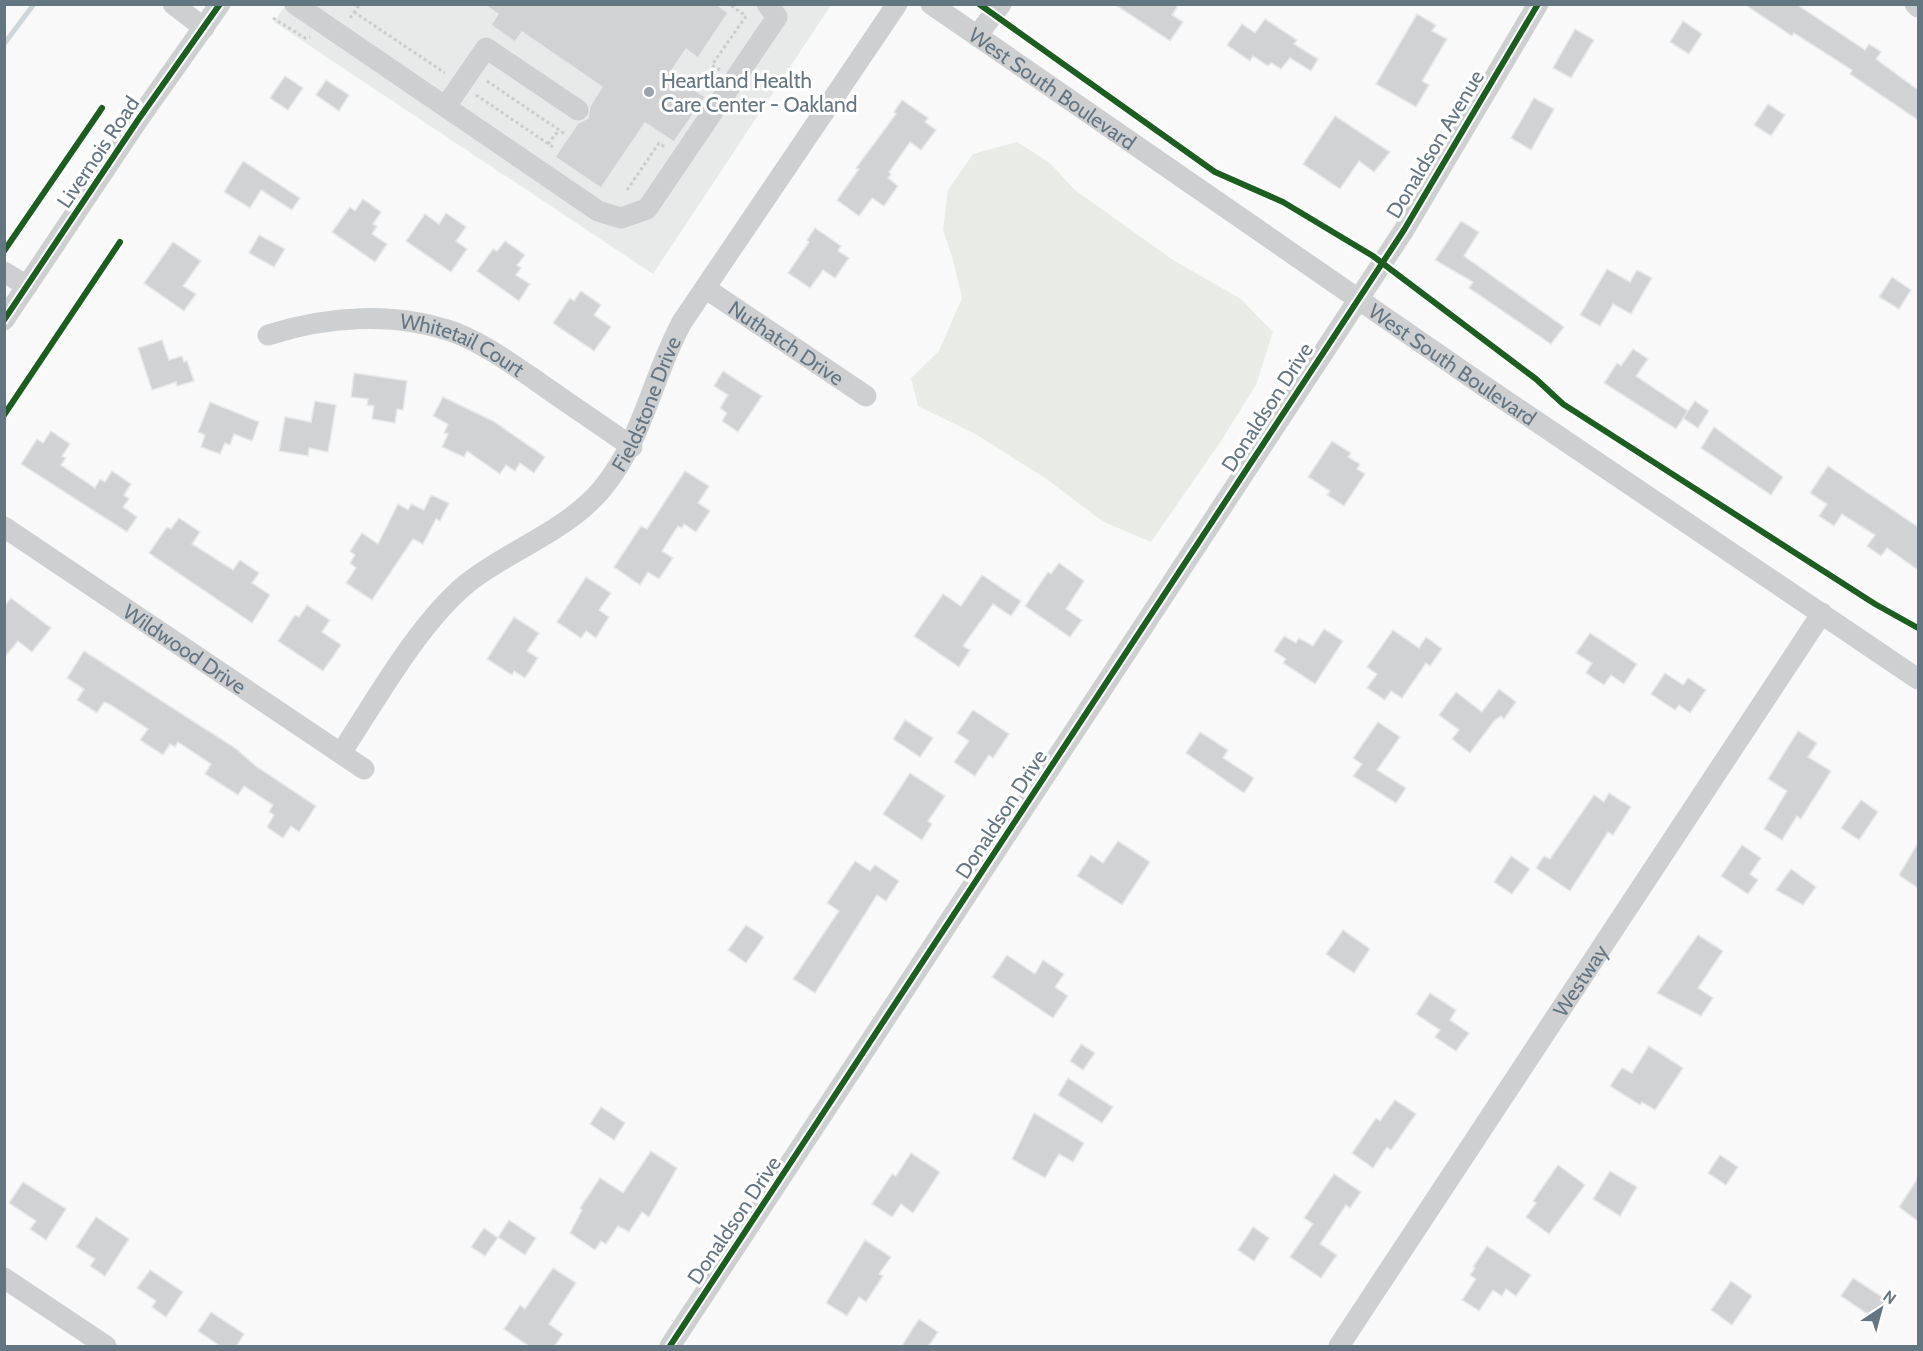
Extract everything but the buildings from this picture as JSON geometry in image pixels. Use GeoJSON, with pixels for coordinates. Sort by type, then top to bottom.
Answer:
{"type":"FeatureCollection","features":[{"type":"Feature","properties":{"kind":"street"},"geometry":{"type":"LineString","coordinates":[[173,4],[204,28]]}},
{"type":"Feature","properties":{"kind":"street","name":"Livernois Road"},"geometry":{"type":"LineString","coordinates":[[4,320],[220,4]]}},
{"type":"Feature","properties":{"kind":"street"},"geometry":{"type":"LineString","coordinates":[[286,8],[319,20],[598,211],[621,218],[647,209],[777,17],[767,4]]}},
{"type":"Feature","properties":{"kind":"street","name":"Fieldstone Drive"},"geometry":{"type":"LineString","coordinates":[[341,753],[418,639],[451,598],[480,573],[587,505],[614,473],[632,447],[669,347],[705,288],[897,4]]}},
{"type":"Feature","properties":{"kind":"street","name":"West South Boulevard"},"geometry":{"type":"LineString","coordinates":[[931,4],[1358,299],[1918,679]]}},
{"type":"Feature","properties":{"kind":"street"},"geometry":{"type":"LineString","coordinates":[[977,36],[1001,4]]}},
{"type":"Feature","properties":{"kind":"street","name":"Donaldson Avenue"},"geometry":{"type":"LineString","coordinates":[[1358,299],[1404,230],[1538,4]]}},
{"type":"Feature","properties":{"kind":"street"},"geometry":{"type":"LineString","coordinates":[[1915,4],[1918,7]]}},
{"type":"Feature","properties":{"kind":"street"},"geometry":{"type":"LineString","coordinates":[[446,106],[486,48],[578,110]]}},
{"type":"Feature","properties":{"kind":"street"},"geometry":{"type":"LineString","coordinates":[[4,272],[27,286]]}},
{"type":"Feature","properties":{"kind":"street","name":"Nuthatch Drive"},"geometry":{"type":"LineString","coordinates":[[705,288],[866,396]]}},
{"type":"Feature","properties":{"kind":"street","name":"Donaldson Drive"},"geometry":{"type":"LineString","coordinates":[[670,1347],[1358,299]]}},
{"type":"Feature","properties":{"kind":"street","name":"Whitetail Court"},"geometry":{"type":"LineString","coordinates":[[268,335],[306,323],[341,319],[435,327],[457,334],[500,356],[632,447]]}},
{"type":"Feature","properties":{"kind":"street","name":"Wildwood Drive"},"geometry":{"type":"LineString","coordinates":[[4,527],[364,769]]}},
{"type":"Feature","properties":{"kind":"street","name":"Westway"},"geometry":{"type":"LineString","coordinates":[[1339,1347],[1822,614]]}},
{"type":"Feature","properties":{"kind":"street"},"geometry":{"type":"LineString","coordinates":[[4,1278],[106,1347]]}},
{"type":"Feature","properties":{"kind":"path"},"geometry":{"type":"LineString","coordinates":[[348,22],[360,4]]}},
{"type":"Feature","properties":{"kind":"path"},"geometry":{"type":"LineString","coordinates":[[268,26],[273,18],[286,8]]}},
{"type":"Feature","properties":{"kind":"path"},"geometry":{"type":"LineString","coordinates":[[354,12],[451,78]]}},
{"type":"Feature","properties":{"kind":"path"},"geometry":{"type":"LineString","coordinates":[[273,18],[305,38],[319,20]]}},
{"type":"Feature","properties":{"kind":"path"},"geometry":{"type":"LineString","coordinates":[[487,81],[565,134]]}},
{"type":"Feature","properties":{"kind":"path"},"geometry":{"type":"LineString","coordinates":[[470,90],[553,147]]}},
{"type":"Feature","properties":{"kind":"path"},"geometry":{"type":"LineString","coordinates":[[548,144],[559,129]]}},
{"type":"Feature","properties":{"kind":"shaded area"},"geometry":{"type":"Polygon","coordinates":[[[286,4],[831,5],[653,274],[274,22],[286,4]]]}},
{"type":"Feature","properties":{"kind":"shaded area"},"geometry":{"type":"Polygon","coordinates":[[[1017,142],[1050,163],[1075,190],[1173,260],[1241,299],[1273,332],[1256,385],[1221,441],[1151,542],[1102,521],[1048,480],[977,435],[918,406],[911,378],[939,351],[962,298],[943,230],[948,190],[973,154],[1017,142]]]}},
{"type":"Feature","properties":{"kind":"waterway"},"geometry":{"type":"LineString","coordinates":[[4,44],[34,4]]}},
{"type":"Feature","properties":{"kind":"cycle path"},"geometry":{"type":"LineString","coordinates":[[4,320],[138,120],[220,4]]}},
{"type":"Feature","properties":{"kind":"cycle path"},"geometry":{"type":"LineString","coordinates":[[979,4],[1215,172],[1283,202],[1373,256],[1536,379],[1563,404],[1875,604],[1918,628]]}},
{"type":"Feature","properties":{"kind":"cycle path"},"geometry":{"type":"LineString","coordinates":[[670,1346],[1404,230],[1538,4]]}},
{"type":"Feature","properties":{"kind":"cycle path"},"geometry":{"type":"LineString","coordinates":[[4,251],[102,108]]}},
{"type":"Feature","properties":{"kind":"cycle path"},"geometry":{"type":"LineString","coordinates":[[4,415],[120,242]]}},
{"type":"Feature","properties":{"kind":"place","name":"Heartland Health Care Center - Oakland"},"geometry":{"type":"Point","coordinates":[649,92]}}]}
